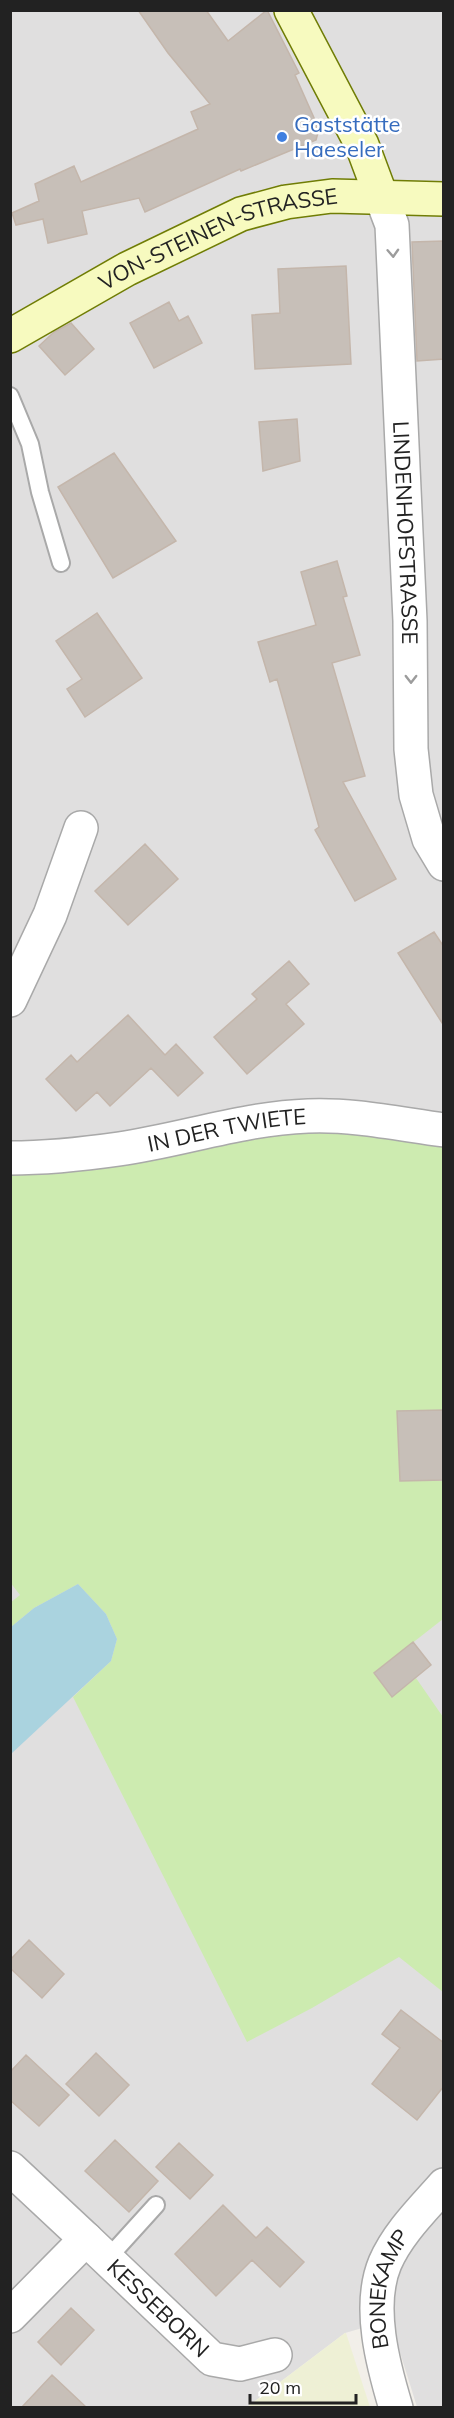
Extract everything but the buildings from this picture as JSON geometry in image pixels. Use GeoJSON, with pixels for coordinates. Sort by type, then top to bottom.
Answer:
{"type":"FeatureCollection","features":[{"type":"Feature","properties":{"kind":"main road"},"geometry":{"type":"LineString","coordinates":[[291,10],[362,145],[381,196]]}},
{"type":"Feature","properties":{"kind":"main road","name":"VON-STEINEN-STRASSE"},"geometry":{"type":"LineString","coordinates":[[10,336],[127,269],[241,214],[286,202],[320,198],[381,196],[444,200]]}},
{"type":"Feature","properties":{"kind":"street","name":"LINDENHOFSTRASSE"},"geometry":{"type":"LineString","coordinates":[[381,196],[392,225],[410,621],[412,760],[416,795],[429,839],[444,864]]}},
{"type":"Feature","properties":{"kind":"street"},"geometry":{"type":"LineString","coordinates":[[10,1000],[50,915],[81,828]]}},
{"type":"Feature","properties":{"kind":"street","name":"IN DER TWIETE"},"geometry":{"type":"LineString","coordinates":[[10,1158],[121,1149],[224,1127],[308,1116],[365,1119],[444,1130]]}},
{"type":"Feature","properties":{"kind":"street","name":"KESSEBORN"},"geometry":{"type":"LineString","coordinates":[[10,2168],[212,2359],[240,2364],[275,2355]]}},
{"type":"Feature","properties":{"kind":"street","name":"BONEKAMP"},"geometry":{"type":"LineString","coordinates":[[396,2408],[385,2373],[378,2333],[378,2298],[385,2264],[400,2237],[444,2185]]}},
{"type":"Feature","properties":{"kind":"street"},"geometry":{"type":"LineString","coordinates":[[10,2316],[97,2249]]}},
{"type":"Feature","properties":{"kind":"lane"},"geometry":{"type":"LineString","coordinates":[[10,396],[30,444],[40,492],[61,563]]}},
{"type":"Feature","properties":{"kind":"lane"},"geometry":{"type":"LineString","coordinates":[[97,2249],[156,2205]]}},
{"type":"Feature","properties":{"kind":"shaded area"},"geometry":{"type":"Polygon","coordinates":[[[11,11],[443,11],[443,2407],[417,2407],[390,2320],[345,2333],[247,2407],[11,2408],[11,11]]]}},
{"type":"Feature","properties":{"kind":"green space"},"geometry":{"type":"Polygon","coordinates":[[[223,1127],[443,1130],[443,1410],[397,1412],[400,1481],[443,1481],[443,1619],[374,1673],[392,1697],[416,1678],[443,1717],[443,1992],[399,1957],[312,2008],[247,2042],[73,1697],[111,1661],[117,1639],[106,1614],[78,1584],[34,1608],[11,1627],[10,1603],[20,1595],[10,1582],[11,1158],[223,1127]]]}},
{"type":"Feature","properties":{"kind":"green space"},"geometry":{"type":"Polygon","coordinates":[[[345,2333],[370,2407],[247,2407],[345,2333]]]}},
{"type":"Feature","properties":{"kind":"water"},"geometry":{"type":"Polygon","coordinates":[[[78,1584],[106,1614],[117,1639],[111,1661],[11,1754],[11,1627],[34,1608],[78,1584]]]}},
{"type":"Feature","properties":{"kind":"place","name":"Gaststätte Haeseler"},"geometry":{"type":"Point","coordinates":[282,137]}}]}
